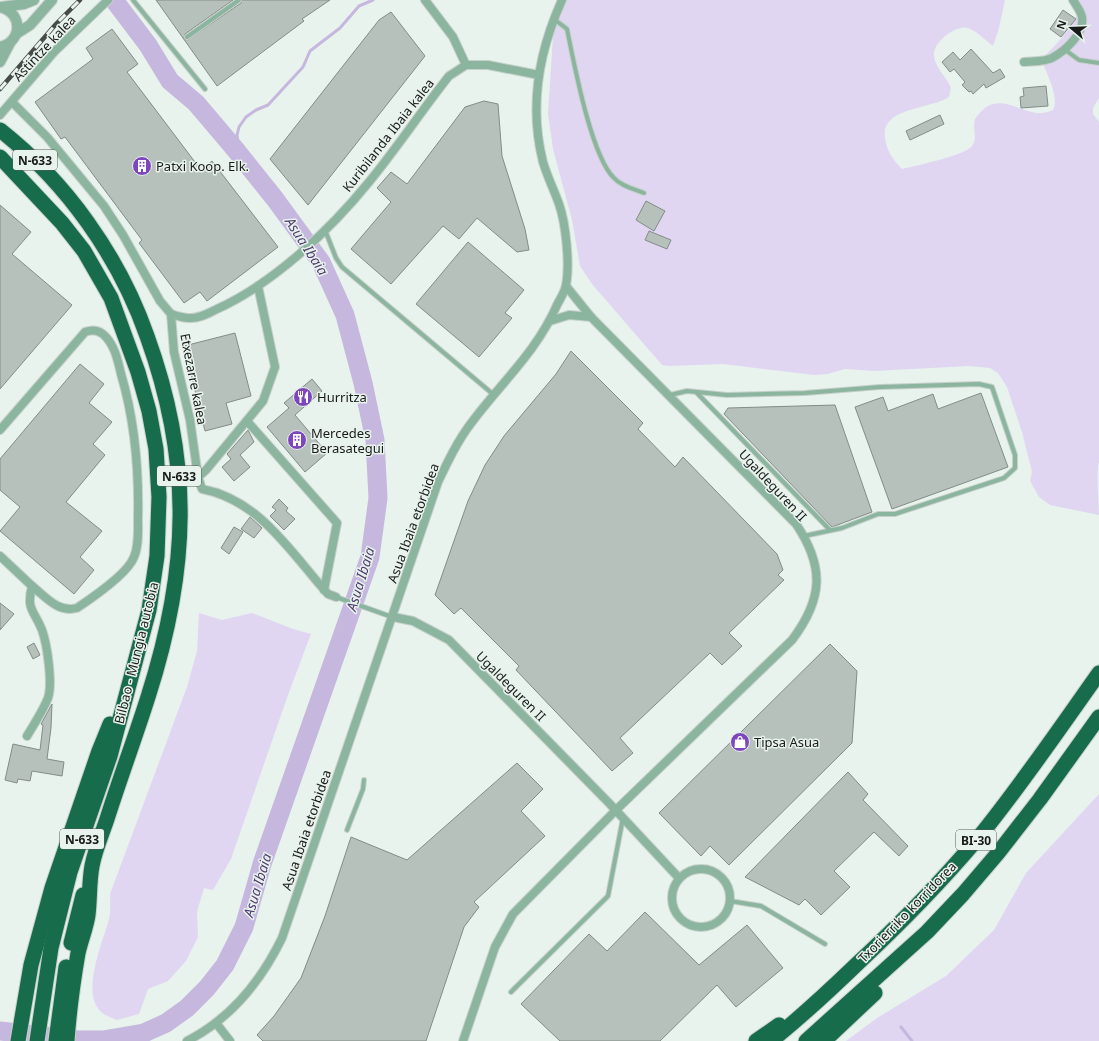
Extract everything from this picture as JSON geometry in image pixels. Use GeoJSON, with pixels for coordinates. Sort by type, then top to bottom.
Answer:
{"type":"FeatureCollection","features":[{"type":"Feature","properties":{"kind":"highway","name":"Bilbao - Mungia autobia"},"geometry":{"type":"LineString","coordinates":[[0,130],[38,163],[55,182],[94,232],[122,277],[138,311],[159,367],[176,443],[181,523],[180,554],[175,588],[161,654],[92,865],[88,916],[66,1003]]}},
{"type":"Feature","properties":{"kind":"highway","name":"Bilbao - Mungia autobia"},"geometry":{"type":"LineString","coordinates":[[0,157],[57,218],[84,251],[111,298],[138,372],[149,411],[156,449],[160,526],[154,586],[110,756],[70,872],[52,948],[37,1041]]}},
{"type":"Feature","properties":{"kind":"highway","name":"Txorierriko korridorea"},"geometry":{"type":"LineString","coordinates":[[771,1041],[830,990],[909,914],[979,837],[1020,784],[1099,673]]}},
{"type":"Feature","properties":{"kind":"highway"},"geometry":{"type":"LineString","coordinates":[[18,1041],[31,965],[52,888],[99,751],[130,678]]}},
{"type":"Feature","properties":{"kind":"highway","name":"Txorierriko korridorea"},"geometry":{"type":"LineString","coordinates":[[806,1041],[927,932],[998,853],[1040,800],[1099,717]]}},
{"type":"Feature","properties":{"kind":"highway"},"geometry":{"type":"LineString","coordinates":[[824,1041],[884,984],[927,932]]}},
{"type":"Feature","properties":{"kind":"highway"},"geometry":{"type":"LineString","coordinates":[[756,1041],[830,990]]}},
{"type":"Feature","properties":{"kind":"highway"},"geometry":{"type":"LineString","coordinates":[[56,1041],[66,1003]]}},
{"type":"Feature","properties":{"kind":"highway"},"geometry":{"type":"LineString","coordinates":[[66,1003],[67,1041]]}},
{"type":"Feature","properties":{"kind":"street"},"geometry":{"type":"LineString","coordinates":[[0,7],[24,4],[34,0]]}},
{"type":"Feature","properties":{"kind":"street"},"geometry":{"type":"LineString","coordinates":[[0,62],[16,34],[30,25],[52,0]]}},
{"type":"Feature","properties":{"kind":"street"},"geometry":{"type":"LineString","coordinates":[[425,0],[453,37],[466,65],[488,65],[539,75]]}},
{"type":"Feature","properties":{"kind":"street","name":"Asua Ibaia etorbidea"},"geometry":{"type":"LineString","coordinates":[[188,1041],[216,1023],[254,984],[270,962],[282,938],[438,482],[453,451],[464,434],[545,331],[566,286],[566,238],[560,206],[544,164],[536,131],[536,103],[539,75],[553,19],[562,0]]}},
{"type":"Feature","properties":{"kind":"street"},"geometry":{"type":"LineString","coordinates":[[1024,62],[1051,59],[1064,49],[1076,36],[1081,28],[1082,17],[1073,0]]}},
{"type":"Feature","properties":{"kind":"street","name":"Astintze kalea"},"geometry":{"type":"LineString","coordinates":[[0,116],[55,51],[105,3]]}},
{"type":"Feature","properties":{"kind":"street"},"geometry":{"type":"LineString","coordinates":[[0,7],[10,11],[16,19],[16,34]]}},
{"type":"Feature","properties":{"kind":"street"},"geometry":{"type":"LineString","coordinates":[[0,47],[10,43]]}},
{"type":"Feature","properties":{"kind":"street","name":"Kuribilanda Ibaia kalea"},"geometry":{"type":"LineString","coordinates":[[171,314],[190,319],[201,316],[231,303],[258,286],[294,257],[325,229],[369,182],[449,76],[466,65]]}},
{"type":"Feature","properties":{"kind":"street"},"geometry":{"type":"LineString","coordinates":[[12,102],[47,137],[104,206],[124,234],[160,301],[171,314]]}},
{"type":"Feature","properties":{"kind":"street"},"geometry":{"type":"LineString","coordinates":[[258,286],[275,367],[263,401],[206,470],[198,477],[202,489],[229,497],[263,521],[281,539],[324,590],[328,594],[336,597]]}},
{"type":"Feature","properties":{"kind":"street","name":"Ugaldeguren II"},"geometry":{"type":"LineString","coordinates":[[463,1041],[495,947],[513,914],[616,810],[792,640],[804,624],[812,609],[816,579],[812,551],[796,524],[670,395],[591,317],[566,286]]}},
{"type":"Feature","properties":{"kind":"street","name":"Etxezarre kalea"},"geometry":{"type":"LineString","coordinates":[[171,314],[174,352],[190,420],[198,477]]}},
{"type":"Feature","properties":{"kind":"street"},"geometry":{"type":"LineString","coordinates":[[550,321],[569,316],[591,317]]}},
{"type":"Feature","properties":{"kind":"street"},"geometry":{"type":"LineString","coordinates":[[0,430],[85,332],[93,329],[100,332],[107,338],[115,352],[135,432],[139,476],[137,538],[134,558],[126,569],[77,608],[69,610],[55,605],[0,556]]}},
{"type":"Feature","properties":{"kind":"street"},"geometry":{"type":"LineString","coordinates":[[247,421],[337,523],[324,590]]}},
{"type":"Feature","properties":{"kind":"street"},"geometry":{"type":"LineString","coordinates":[[27,736],[48,697],[49,683],[44,639],[41,629],[31,609],[29,598],[32,586]]}},
{"type":"Feature","properties":{"kind":"street","name":"Ugaldeguren II"},"geometry":{"type":"LineString","coordinates":[[393,617],[413,621],[449,640],[623,817],[679,878]]}},
{"type":"Feature","properties":{"kind":"street"},"geometry":{"type":"LineString","coordinates":[[695,869],[704,869],[713,871],[721,876],[727,884],[730,901],[728,911],[722,919],[714,925],[704,928],[694,927],[684,923],[677,916],[673,907],[672,896],[674,887],[679,878],[687,872],[695,869]]}},
{"type":"Feature","properties":{"kind":"street"},"geometry":{"type":"LineString","coordinates":[[216,1023],[230,1041]]}},
{"type":"Feature","properties":{"kind":"lane"},"geometry":{"type":"LineString","coordinates":[[133,0],[205,89]]}},
{"type":"Feature","properties":{"kind":"lane"},"geometry":{"type":"LineString","coordinates":[[187,37],[239,0]]}},
{"type":"Feature","properties":{"kind":"lane"},"geometry":{"type":"LineString","coordinates":[[553,19],[567,29],[594,140],[604,164],[615,179],[644,193]]}},
{"type":"Feature","properties":{"kind":"lane"},"geometry":{"type":"LineString","coordinates":[[1064,49],[1079,60],[1099,63]]}},
{"type":"Feature","properties":{"kind":"lane"},"geometry":{"type":"LineString","coordinates":[[325,229],[336,258],[342,267],[494,395]]}},
{"type":"Feature","properties":{"kind":"lane"},"geometry":{"type":"LineString","coordinates":[[670,395],[687,391],[727,395],[805,393],[880,387],[979,384],[992,387],[1015,455],[1015,468],[1004,478],[895,514],[878,514],[842,528],[804,536]]}},
{"type":"Feature","properties":{"kind":"lane"},"geometry":{"type":"LineString","coordinates":[[697,393],[830,530]]}},
{"type":"Feature","properties":{"kind":"lane","name":"Ugaldeguren II"},"geometry":{"type":"LineString","coordinates":[[336,597],[393,617]]}},
{"type":"Feature","properties":{"kind":"lane"},"geometry":{"type":"LineString","coordinates":[[347,830],[363,789],[364,780]]}},
{"type":"Feature","properties":{"kind":"lane"},"geometry":{"type":"LineString","coordinates":[[511,992],[608,896],[623,817]]}},
{"type":"Feature","properties":{"kind":"lane"},"geometry":{"type":"LineString","coordinates":[[730,901],[761,906],[825,944]]}},
{"type":"Feature","properties":{"kind":"shaded area"},"geometry":{"type":"Polygon","coordinates":[[[565,0],[1005,0],[999,28],[993,46],[975,31],[968,28],[963,28],[951,32],[941,40],[934,51],[935,60],[951,88],[949,97],[941,101],[899,114],[891,120],[886,127],[885,137],[888,150],[902,169],[940,160],[968,149],[972,146],[975,140],[975,119],[984,109],[994,104],[1013,106],[1033,112],[1043,113],[1053,110],[1055,105],[1054,92],[1041,59],[1053,48],[1073,23],[1078,14],[1080,6],[1079,0],[1099,0],[1099,98],[1093,108],[1093,114],[1099,122],[1099,515],[1050,505],[1039,497],[1030,481],[1032,472],[1022,432],[1007,387],[998,373],[990,368],[969,366],[874,371],[845,369],[828,374],[814,375],[723,364],[662,365],[592,284],[580,266],[572,220],[553,149],[548,114],[553,36],[556,20],[565,0]]]}},
{"type":"Feature","properties":{"kind":"shaded area"},"geometry":{"type":"Polygon","coordinates":[[[199,613],[222,620],[252,613],[293,629],[311,634],[288,695],[231,859],[213,890],[204,888],[197,912],[198,937],[186,961],[168,981],[148,989],[139,1014],[117,1020],[100,1011],[95,1002],[93,979],[95,966],[109,919],[110,894],[187,687],[197,651],[199,613]]]}},
{"type":"Feature","properties":{"kind":"shaded area"},"geometry":{"type":"Polygon","coordinates":[[[1099,794],[1099,1041],[846,1041],[877,1018],[946,976],[994,930],[1026,873],[1099,794]]]}},
{"type":"Feature","properties":{"kind":"building"},"geometry":{"type":"Polygon","coordinates":[[[156,0],[233,0],[185,34],[184,38],[187,40],[241,3],[242,0],[330,0],[302,19],[304,21],[217,86],[156,0]]]}},
{"type":"Feature","properties":{"kind":"building"},"geometry":{"type":"Polygon","coordinates":[[[1063,10],[1076,19],[1061,37],[1050,29],[1063,10]]]}},
{"type":"Feature","properties":{"kind":"building"},"geometry":{"type":"Polygon","coordinates":[[[391,12],[425,56],[308,205],[270,159],[379,20],[391,12]]]}},
{"type":"Feature","properties":{"kind":"building","name":"Patxi Koop. Elk."},"geometry":{"type":"Polygon","coordinates":[[[112,29],[138,64],[127,72],[201,170],[212,161],[278,247],[207,301],[200,292],[184,303],[139,243],[142,240],[65,137],[61,139],[35,102],[93,59],[86,48],[112,29]]]}},
{"type":"Feature","properties":{"kind":"building"},"geometry":{"type":"Polygon","coordinates":[[[971,49],[993,73],[1000,69],[1005,77],[986,88],[984,84],[973,94],[962,85],[965,82],[954,69],[950,72],[942,62],[953,52],[960,60],[971,49]]]}},
{"type":"Feature","properties":{"kind":"building"},"geometry":{"type":"Polygon","coordinates":[[[1046,86],[1048,106],[1021,108],[1020,97],[1024,96],[1023,88],[1046,86]]]}},
{"type":"Feature","properties":{"kind":"building"},"geometry":{"type":"Polygon","coordinates":[[[484,101],[498,104],[502,156],[525,229],[529,250],[517,252],[477,218],[459,239],[443,226],[391,284],[351,249],[391,202],[377,188],[391,172],[407,184],[465,107],[484,101]]]}},
{"type":"Feature","properties":{"kind":"building"},"geometry":{"type":"Polygon","coordinates":[[[940,115],[944,124],[910,140],[906,131],[940,115]]]}},
{"type":"Feature","properties":{"kind":"building"},"geometry":{"type":"Polygon","coordinates":[[[646,201],[665,211],[654,231],[636,220],[646,201]]]}},
{"type":"Feature","properties":{"kind":"building"},"geometry":{"type":"Polygon","coordinates":[[[0,205],[31,232],[12,254],[72,305],[0,389],[0,205]]]}},
{"type":"Feature","properties":{"kind":"building"},"geometry":{"type":"Polygon","coordinates":[[[649,231],[671,240],[667,249],[645,240],[649,231]]]}},
{"type":"Feature","properties":{"kind":"building"},"geometry":{"type":"Polygon","coordinates":[[[468,242],[524,290],[505,313],[512,318],[479,357],[416,304],[468,242]]]}},
{"type":"Feature","properties":{"kind":"building"},"geometry":{"type":"Polygon","coordinates":[[[235,333],[251,396],[226,403],[232,424],[205,431],[184,346],[235,333]]]}},
{"type":"Feature","properties":{"kind":"building"},"geometry":{"type":"Polygon","coordinates":[[[571,351],[643,423],[638,429],[675,467],[683,457],[777,554],[783,570],[778,575],[784,580],[729,633],[742,646],[722,665],[710,653],[620,738],[633,753],[612,771],[516,670],[519,666],[461,608],[454,614],[435,595],[468,501],[485,465],[504,436],[556,374],[571,351]]]}},
{"type":"Feature","properties":{"kind":"building"},"geometry":{"type":"Polygon","coordinates":[[[80,364],[104,384],[89,403],[112,422],[93,444],[105,455],[66,502],[102,531],[80,557],[94,570],[74,594],[0,531],[20,507],[0,490],[0,459],[80,364]]]}},
{"type":"Feature","properties":{"kind":"building","name":"Mercedes Berasategui"},"geometry":{"type":"Polygon","coordinates":[[[312,379],[322,391],[295,415],[327,453],[305,472],[267,427],[289,408],[284,403],[312,379]]]}},
{"type":"Feature","properties":{"kind":"building"},"geometry":{"type":"Polygon","coordinates":[[[981,393],[1008,467],[892,509],[855,407],[883,397],[888,411],[933,394],[938,409],[981,393]]]}},
{"type":"Feature","properties":{"kind":"building"},"geometry":{"type":"Polygon","coordinates":[[[835,405],[872,512],[832,527],[724,414],[728,408],[835,405]]]}},
{"type":"Feature","properties":{"kind":"building"},"geometry":{"type":"Polygon","coordinates":[[[248,430],[254,442],[240,455],[250,467],[234,481],[222,467],[231,459],[227,454],[248,430]]]}},
{"type":"Feature","properties":{"kind":"building"},"geometry":{"type":"Polygon","coordinates":[[[279,499],[288,508],[286,511],[295,519],[284,530],[270,516],[276,510],[272,507],[279,499]]]}},
{"type":"Feature","properties":{"kind":"building"},"geometry":{"type":"Polygon","coordinates":[[[250,517],[262,528],[254,538],[241,529],[250,517]]]}},
{"type":"Feature","properties":{"kind":"building"},"geometry":{"type":"Polygon","coordinates":[[[234,527],[243,532],[229,554],[221,548],[234,527]]]}},
{"type":"Feature","properties":{"kind":"building"},"geometry":{"type":"Polygon","coordinates":[[[0,603],[14,614],[0,630],[0,603]]]}},
{"type":"Feature","properties":{"kind":"building"},"geometry":{"type":"Polygon","coordinates":[[[34,643],[40,655],[33,659],[27,647],[34,643]]]}},
{"type":"Feature","properties":{"kind":"building"},"geometry":{"type":"Polygon","coordinates":[[[830,644],[857,671],[852,743],[729,865],[710,846],[701,856],[659,813],[830,644]]]}},
{"type":"Feature","properties":{"kind":"building"},"geometry":{"type":"Polygon","coordinates":[[[52,704],[47,759],[64,762],[62,776],[32,771],[30,781],[18,779],[17,783],[5,780],[13,744],[40,750],[43,725],[41,724],[52,704]]]}},
{"type":"Feature","properties":{"kind":"building"},"geometry":{"type":"Polygon","coordinates":[[[517,763],[543,789],[521,811],[545,836],[474,902],[479,907],[464,927],[426,1041],[263,1041],[257,1035],[274,1016],[301,978],[325,916],[351,837],[407,860],[517,763]]]}},
{"type":"Feature","properties":{"kind":"building"},"geometry":{"type":"Polygon","coordinates":[[[848,772],[868,794],[863,800],[908,846],[899,856],[874,832],[834,871],[850,887],[821,915],[805,899],[799,905],[745,877],[848,772]]]}},
{"type":"Feature","properties":{"kind":"building"},"geometry":{"type":"Polygon","coordinates":[[[645,912],[699,965],[747,925],[783,968],[736,1007],[717,985],[660,1041],[560,1041],[521,1004],[589,934],[607,951],[645,912]]]}},
{"type":"Feature","properties":{"kind":"waterway","name":"Asua Ibaia"},"geometry":{"type":"LineString","coordinates":[[0,1031],[78,1040],[103,1040],[144,1033],[166,1023],[187,1008],[207,988],[225,965],[244,927],[262,864],[370,557],[378,498],[375,440],[363,383],[345,315],[321,262],[275,199],[235,149],[196,103],[170,81],[148,45],[114,0]]}},
{"type":"Feature","properties":{"kind":"waterway"},"geometry":{"type":"LineString","coordinates":[[239,155],[237,135],[239,127],[246,117],[256,110],[268,105],[303,67],[310,51],[340,28],[359,6],[373,0]]}},
{"type":"Feature","properties":{"kind":"waterway"},"geometry":{"type":"LineString","coordinates":[[901,1027],[912,1041]]}},
{"type":"Feature","properties":{"kind":"railway"},"geometry":{"type":"LineString","coordinates":[[0,89],[56,24],[80,0]]}},
{"type":"Feature","properties":{"kind":"place","name":"Patxi Koop. Elk."},"geometry":{"type":"Point","coordinates":[142,166]}},
{"type":"Feature","properties":{"kind":"place","name":"Hurritza"},"geometry":{"type":"Point","coordinates":[303,397]}},
{"type":"Feature","properties":{"kind":"place","name":"Mercedes Berasategui"},"geometry":{"type":"Point","coordinates":[297,440]}},
{"type":"Feature","properties":{"kind":"place","name":"Tipsa Asua"},"geometry":{"type":"Point","coordinates":[740,742]}}]}
